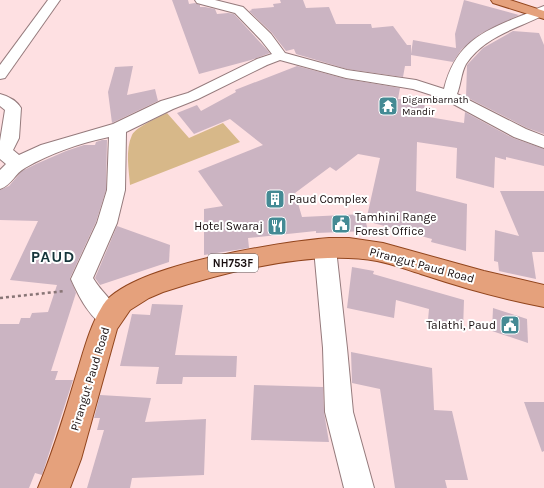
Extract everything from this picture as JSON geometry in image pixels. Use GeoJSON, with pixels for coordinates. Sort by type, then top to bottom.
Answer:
{"type":"FeatureCollection","features":[{"type":"Feature","properties":{"kind":"main road"},"geometry":{"type":"LineString","coordinates":[[497,0],[542,13]]}},
{"type":"Feature","properties":{"kind":"main road","name":"Pirangut Paud Road"},"geometry":{"type":"LineString","coordinates":[[54,488],[66,459],[102,333],[110,317],[120,303],[133,294],[150,286],[180,276],[250,259],[325,249],[346,248],[370,250],[500,287],[544,296]]}},
{"type":"Feature","properties":{"kind":"street"},"geometry":{"type":"LineString","coordinates":[[0,76],[54,0]]}},
{"type":"Feature","properties":{"kind":"street"},"geometry":{"type":"LineString","coordinates":[[201,0],[239,10],[260,31],[280,56]]}},
{"type":"Feature","properties":{"kind":"street"},"geometry":{"type":"LineString","coordinates":[[449,96],[453,87],[457,67],[474,45],[484,37],[511,23],[542,13]]}},
{"type":"Feature","properties":{"kind":"street"},"geometry":{"type":"LineString","coordinates":[[0,182],[17,164],[47,149],[118,129],[167,106],[193,96],[262,62],[280,56],[346,74],[416,85],[449,96],[520,133],[544,142]]}},
{"type":"Feature","properties":{"kind":"street"},"geometry":{"type":"LineString","coordinates":[[0,99],[13,108],[10,138],[2,152],[17,164]]}},
{"type":"Feature","properties":{"kind":"street"},"geometry":{"type":"LineString","coordinates":[[110,317],[88,291],[82,279],[107,223],[116,190],[118,129]]}},
{"type":"Feature","properties":{"kind":"street"},"geometry":{"type":"LineString","coordinates":[[325,249],[335,348],[339,412],[359,488]]}},
{"type":"Feature","properties":{"kind":"path"},"geometry":{"type":"LineString","coordinates":[[0,298],[58,291],[88,291]]}},
{"type":"Feature","properties":{"kind":"shaded area"},"geometry":{"type":"Polygon","coordinates":[[[167,113],[189,138],[223,123],[240,142],[130,185],[128,153],[132,135],[138,128],[167,113]]]}},
{"type":"Feature","properties":{"kind":"building"},"geometry":{"type":"Polygon","coordinates":[[[172,0],[188,0],[189,4],[195,3],[200,5],[200,7],[215,9],[217,14],[234,14],[270,53],[251,60],[199,74],[172,0]]]}},
{"type":"Feature","properties":{"kind":"building"},"geometry":{"type":"Polygon","coordinates":[[[280,0],[303,0],[306,8],[329,7],[336,24],[371,24],[372,28],[393,26],[407,45],[411,45],[411,54],[413,40],[456,48],[455,34],[464,0],[519,15],[480,34],[461,50],[453,62],[411,55],[411,66],[405,66],[403,77],[347,69],[296,54],[294,49],[286,51],[272,33],[249,11],[252,10],[251,9],[274,7],[273,4],[281,3],[280,0]]]}},
{"type":"Feature","properties":{"kind":"building"},"geometry":{"type":"Polygon","coordinates":[[[513,31],[539,33],[544,45],[544,134],[527,128],[466,97],[467,65],[483,48],[513,31]]]}},
{"type":"Feature","properties":{"kind":"building"},"geometry":{"type":"Polygon","coordinates":[[[133,66],[127,95],[155,89],[158,101],[112,123],[108,92],[115,67],[133,66]]]}},
{"type":"Feature","properties":{"kind":"building"},"geometry":{"type":"Polygon","coordinates":[[[297,66],[346,79],[400,88],[398,99],[422,99],[429,117],[464,123],[465,112],[513,138],[544,149],[544,166],[506,157],[506,160],[495,157],[494,188],[456,178],[457,148],[417,142],[416,191],[467,204],[466,251],[431,242],[432,239],[366,221],[380,158],[358,154],[336,171],[330,167],[295,193],[302,217],[364,214],[368,231],[316,233],[316,231],[248,238],[249,248],[204,255],[204,209],[223,206],[198,171],[263,145],[230,119],[194,134],[177,113],[197,105],[201,111],[236,92],[235,90],[297,66]]]}},
{"type":"Feature","properties":{"kind":"building"},"geometry":{"type":"Polygon","coordinates":[[[107,140],[106,190],[96,222],[70,278],[76,293],[51,371],[58,371],[55,380],[73,380],[42,475],[35,473],[29,488],[0,488],[0,324],[19,324],[21,318],[30,318],[32,313],[48,312],[57,285],[10,280],[38,221],[0,220],[0,190],[9,186],[22,171],[36,164],[84,145],[95,145],[96,142],[107,140]]]}},
{"type":"Feature","properties":{"kind":"building"},"geometry":{"type":"Polygon","coordinates":[[[500,191],[544,191],[544,252],[532,252],[536,279],[499,271],[498,262],[494,261],[495,230],[519,236],[500,191]]]}},
{"type":"Feature","properties":{"kind":"building"},"geometry":{"type":"Polygon","coordinates":[[[117,226],[170,245],[169,262],[100,285],[95,278],[117,226]]]}},
{"type":"Feature","properties":{"kind":"building"},"geometry":{"type":"Polygon","coordinates":[[[352,267],[374,271],[373,274],[464,300],[463,330],[428,320],[429,309],[396,300],[394,318],[347,308],[352,267]]]}},
{"type":"Feature","properties":{"kind":"building"},"geometry":{"type":"Polygon","coordinates":[[[152,304],[183,305],[175,355],[237,356],[236,377],[183,377],[182,384],[156,384],[159,367],[120,366],[132,314],[150,315],[152,304]]]}},
{"type":"Feature","properties":{"kind":"building","name":"Talathi, Paud"},"geometry":{"type":"Polygon","coordinates":[[[493,308],[527,319],[528,343],[492,331],[493,308]]]}},
{"type":"Feature","properties":{"kind":"building"},"geometry":{"type":"Polygon","coordinates":[[[351,352],[432,368],[434,410],[452,411],[468,480],[445,480],[447,488],[395,488],[380,389],[352,383],[351,352]]]}},
{"type":"Feature","properties":{"kind":"building"},"geometry":{"type":"Polygon","coordinates":[[[254,385],[323,387],[324,412],[329,442],[251,440],[254,385]]]}},
{"type":"Feature","properties":{"kind":"building"},"geometry":{"type":"Polygon","coordinates":[[[100,395],[151,398],[145,422],[206,419],[204,475],[132,478],[130,488],[87,488],[104,430],[97,430],[100,418],[94,418],[100,395]]]}},
{"type":"Feature","properties":{"kind":"building"},"geometry":{"type":"Polygon","coordinates":[[[524,402],[544,402],[544,451],[542,452],[524,402]]]}},
{"type":"Feature","properties":{"kind":"place","name":"Digambarnath Mandir"},"geometry":{"type":"Point","coordinates":[388,106]}},
{"type":"Feature","properties":{"kind":"place","name":"Paud Complex"},"geometry":{"type":"Point","coordinates":[275,199]}},
{"type":"Feature","properties":{"kind":"place","name":"Tamhini Range Forest Office"},"geometry":{"type":"Point","coordinates":[341,224]}},
{"type":"Feature","properties":{"kind":"place","name":"Hotel Swaraj"},"geometry":{"type":"Point","coordinates":[277,226]}},
{"type":"Feature","properties":{"kind":"place","name":"Talathi, Paud"},"geometry":{"type":"Point","coordinates":[510,325]}},
{"type":"Feature","properties":{"kind":"district","name":"PAUD"},"geometry":{"type":"Point","coordinates":[53,256]}}]}
